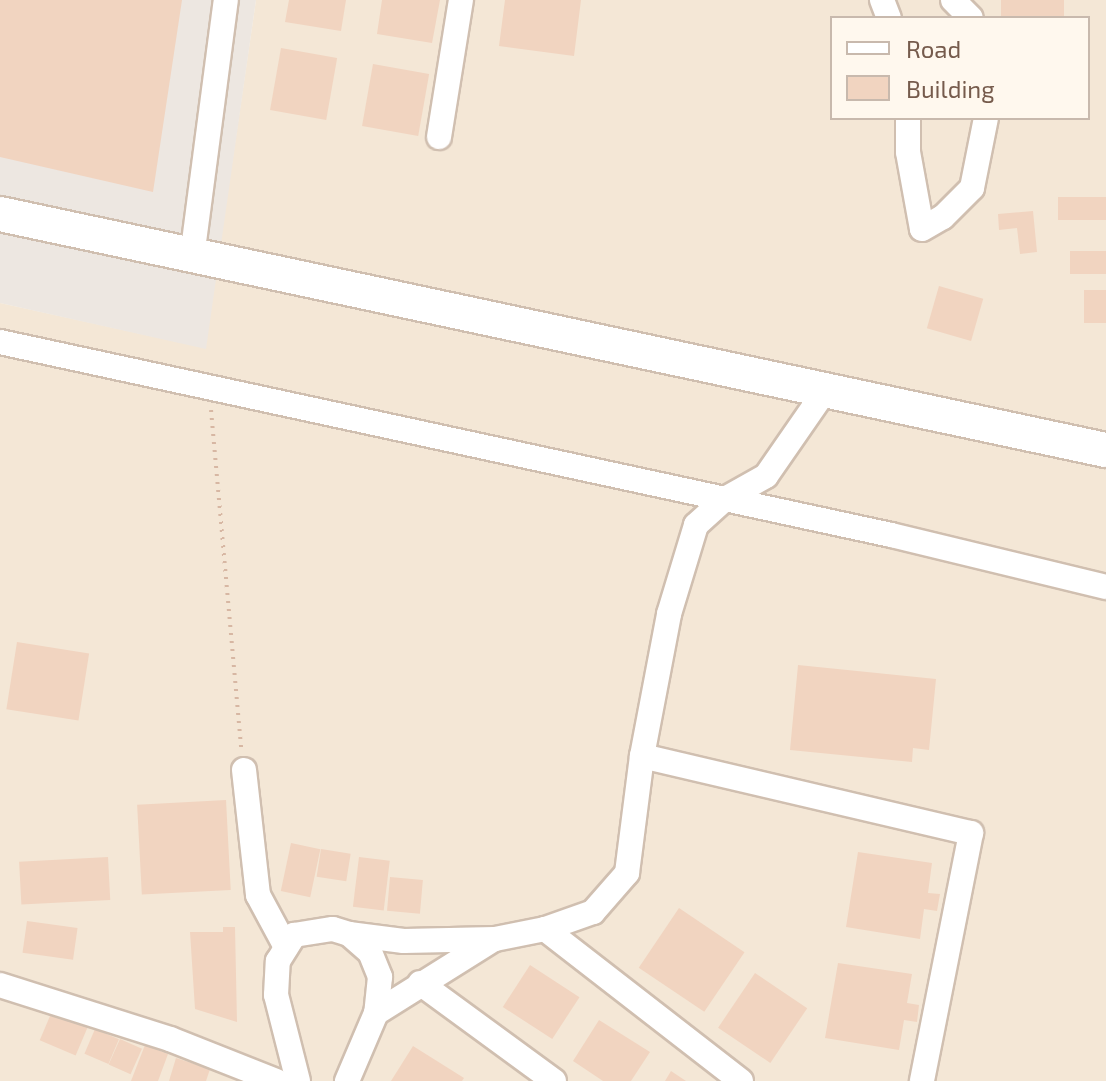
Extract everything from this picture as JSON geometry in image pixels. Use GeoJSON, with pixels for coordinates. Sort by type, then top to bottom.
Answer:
{"type":"FeatureCollection","features":[{"type":"Feature","properties":{"kind":"main road"},"geometry":{"type":"LineString","coordinates":[[0,214],[192,257],[827,388],[1106,450]]}},
{"type":"Feature","properties":{"kind":"street"},"geometry":{"type":"LineString","coordinates":[[192,257],[226,0]]}},
{"type":"Feature","properties":{"kind":"street"},"geometry":{"type":"LineString","coordinates":[[439,137],[461,0]]}},
{"type":"Feature","properties":{"kind":"street"},"geometry":{"type":"LineString","coordinates":[[953,0],[969,16]]}},
{"type":"Feature","properties":{"kind":"street"},"geometry":{"type":"LineString","coordinates":[[908,120],[909,165],[922,229],[943,217],[972,188],[986,120]]}},
{"type":"Feature","properties":{"kind":"street"},"geometry":{"type":"LineString","coordinates":[[0,342],[725,499],[1106,587]]}},
{"type":"Feature","properties":{"kind":"street"},"geometry":{"type":"LineString","coordinates":[[298,1081],[276,995],[278,961],[294,935],[333,929],[404,941],[495,939],[545,929],[593,912],[627,873],[642,756],[669,614],[696,525],[725,499],[766,476],[827,388]]}},
{"type":"Feature","properties":{"kind":"street"},"geometry":{"type":"LineString","coordinates":[[642,756],[971,833],[922,1081]]}},
{"type":"Feature","properties":{"kind":"street"},"geometry":{"type":"LineString","coordinates":[[244,770],[258,895],[286,947]]}},
{"type":"Feature","properties":{"kind":"street"},"geometry":{"type":"LineString","coordinates":[[545,929],[741,1081]]}},
{"type":"Feature","properties":{"kind":"street"},"geometry":{"type":"LineString","coordinates":[[347,1081],[376,1013],[380,977],[370,952],[349,934]]}},
{"type":"Feature","properties":{"kind":"street"},"geometry":{"type":"LineString","coordinates":[[376,1013],[495,939]]}},
{"type":"Feature","properties":{"kind":"street"},"geometry":{"type":"LineString","coordinates":[[420,983],[554,1081]]}},
{"type":"Feature","properties":{"kind":"street"},"geometry":{"type":"LineString","coordinates":[[0,985],[170,1039],[276,1081]]}},
{"type":"Feature","properties":{"kind":"path"},"geometry":{"type":"LineString","coordinates":[[212,387],[229,636],[244,770]]}},
{"type":"Feature","properties":{"kind":"shaded area"},"geometry":{"type":"Polygon","coordinates":[[[0,0],[256,0],[206,349],[0,303],[0,0]]]}},
{"type":"Feature","properties":{"kind":"shaded area"},"geometry":{"type":"Polygon","coordinates":[[[256,0],[1106,0],[1106,1081],[0,1081],[0,303],[205,348],[256,0]]]}},
{"type":"Feature","properties":{"kind":"building"},"geometry":{"type":"Polygon","coordinates":[[[0,0],[182,0],[153,192],[0,157],[0,0]]]}},
{"type":"Feature","properties":{"kind":"building"},"geometry":{"type":"Polygon","coordinates":[[[289,0],[346,0],[341,31],[285,22],[289,0]]]}},
{"type":"Feature","properties":{"kind":"building"},"geometry":{"type":"Polygon","coordinates":[[[382,0],[440,0],[432,43],[377,34],[382,0]]]}},
{"type":"Feature","properties":{"kind":"building"},"geometry":{"type":"Polygon","coordinates":[[[505,0],[581,0],[574,56],[499,46],[505,0]]]}},
{"type":"Feature","properties":{"kind":"building"},"geometry":{"type":"Polygon","coordinates":[[[1001,0],[1064,0],[1064,16],[1001,16],[1001,0]]]}},
{"type":"Feature","properties":{"kind":"building"},"geometry":{"type":"Polygon","coordinates":[[[281,48],[337,58],[326,120],[270,110],[281,48]]]}},
{"type":"Feature","properties":{"kind":"building"},"geometry":{"type":"Polygon","coordinates":[[[373,64],[429,74],[418,136],[362,126],[373,64]]]}},
{"type":"Feature","properties":{"kind":"building"},"geometry":{"type":"Polygon","coordinates":[[[1058,197],[1106,197],[1106,220],[1058,220],[1058,197]]]}},
{"type":"Feature","properties":{"kind":"building"},"geometry":{"type":"Polygon","coordinates":[[[1033,211],[1037,252],[1020,254],[1017,228],[999,230],[998,214],[1033,211]]]}},
{"type":"Feature","properties":{"kind":"building"},"geometry":{"type":"Polygon","coordinates":[[[1070,251],[1106,251],[1106,274],[1070,274],[1070,251]]]}},
{"type":"Feature","properties":{"kind":"building"},"geometry":{"type":"Polygon","coordinates":[[[939,286],[983,299],[971,341],[927,328],[939,286]]]}},
{"type":"Feature","properties":{"kind":"building"},"geometry":{"type":"Polygon","coordinates":[[[1084,290],[1106,290],[1106,323],[1084,323],[1084,290]]]}},
{"type":"Feature","properties":{"kind":"building"},"geometry":{"type":"Polygon","coordinates":[[[17,642],[89,653],[78,721],[6,709],[17,642]]]}},
{"type":"Feature","properties":{"kind":"building"},"geometry":{"type":"Polygon","coordinates":[[[798,665],[936,679],[929,750],[913,748],[912,762],[790,750],[798,665]]]}},
{"type":"Feature","properties":{"kind":"building"},"geometry":{"type":"Polygon","coordinates":[[[226,800],[231,890],[142,895],[137,805],[226,800]]]}},
{"type":"Feature","properties":{"kind":"building"},"geometry":{"type":"Polygon","coordinates":[[[291,843],[320,849],[310,897],[281,891],[291,843]]]}},
{"type":"Feature","properties":{"kind":"building"},"geometry":{"type":"Polygon","coordinates":[[[321,849],[351,854],[346,881],[317,877],[321,849]]]}},
{"type":"Feature","properties":{"kind":"building"},"geometry":{"type":"Polygon","coordinates":[[[858,852],[932,863],[928,893],[940,894],[937,911],[924,909],[920,939],[846,927],[858,852]]]}},
{"type":"Feature","properties":{"kind":"building"},"geometry":{"type":"Polygon","coordinates":[[[108,857],[110,900],[21,905],[19,862],[108,857]]]}},
{"type":"Feature","properties":{"kind":"building"},"geometry":{"type":"Polygon","coordinates":[[[359,857],[390,861],[384,910],[353,907],[359,857]]]}},
{"type":"Feature","properties":{"kind":"building"},"geometry":{"type":"Polygon","coordinates":[[[390,877],[423,880],[420,914],[387,911],[390,877]]]}},
{"type":"Feature","properties":{"kind":"building"},"geometry":{"type":"Polygon","coordinates":[[[679,908],[744,952],[704,1012],[639,968],[679,908]]]}},
{"type":"Feature","properties":{"kind":"building"},"geometry":{"type":"Polygon","coordinates":[[[27,921],[78,928],[73,960],[23,953],[27,921]]]}},
{"type":"Feature","properties":{"kind":"building"},"geometry":{"type":"Polygon","coordinates":[[[223,927],[235,927],[237,1022],[195,1009],[190,932],[223,932],[223,927]]]}},
{"type":"Feature","properties":{"kind":"building"},"geometry":{"type":"Polygon","coordinates":[[[838,963],[912,974],[907,1003],[919,1005],[917,1022],[904,1020],[899,1050],[825,1038],[838,963]]]}},
{"type":"Feature","properties":{"kind":"building"},"geometry":{"type":"Polygon","coordinates":[[[530,965],[579,997],[552,1039],[503,1007],[530,965]]]}},
{"type":"Feature","properties":{"kind":"building"},"geometry":{"type":"Polygon","coordinates":[[[755,973],[807,1008],[770,1063],[718,1028],[755,973]]]}},
{"type":"Feature","properties":{"kind":"building"},"geometry":{"type":"Polygon","coordinates":[[[53,1009],[89,1024],[76,1056],[40,1040],[53,1009]]]}},
{"type":"Feature","properties":{"kind":"building"},"geometry":{"type":"Polygon","coordinates":[[[599,1020],[650,1052],[631,1081],[603,1081],[573,1061],[599,1020]]]}},
{"type":"Feature","properties":{"kind":"building"},"geometry":{"type":"Polygon","coordinates":[[[95,1029],[119,1039],[108,1064],[84,1054],[95,1029]]]}},
{"type":"Feature","properties":{"kind":"building"},"geometry":{"type":"Polygon","coordinates":[[[120,1039],[142,1049],[131,1074],[109,1065],[120,1039]]]}},
{"type":"Feature","properties":{"kind":"building"},"geometry":{"type":"Polygon","coordinates":[[[145,1045],[168,1054],[158,1081],[131,1081],[145,1045]]]}},
{"type":"Feature","properties":{"kind":"building"},"geometry":{"type":"Polygon","coordinates":[[[413,1046],[464,1078],[462,1081],[391,1081],[413,1046]]]}},
{"type":"Feature","properties":{"kind":"building"},"geometry":{"type":"Polygon","coordinates":[[[176,1058],[210,1069],[206,1081],[169,1081],[176,1058]]]}},
{"type":"Feature","properties":{"kind":"building"},"geometry":{"type":"Polygon","coordinates":[[[671,1071],[686,1081],[665,1081],[671,1071]]]}}]}
